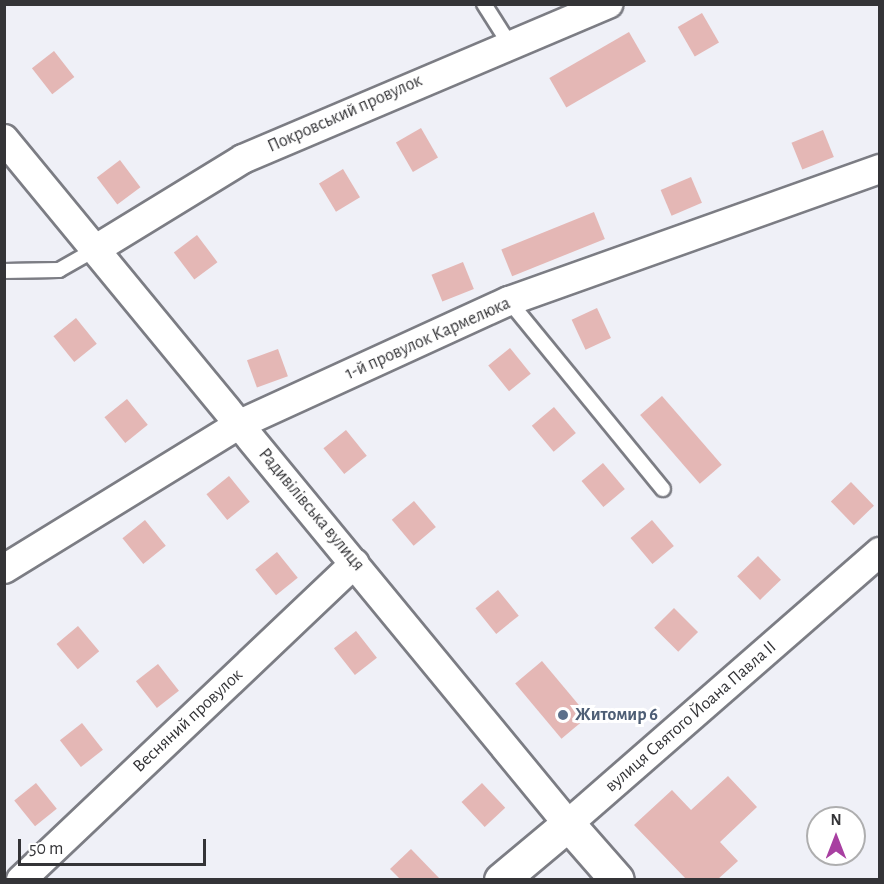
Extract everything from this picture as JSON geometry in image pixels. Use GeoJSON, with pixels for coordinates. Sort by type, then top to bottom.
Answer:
{"type":"FeatureCollection","features":[{"type":"Feature","properties":{"kind":"street","name":"Покровський провулок"},"geometry":{"type":"LineString","coordinates":[[96,249],[243,159],[608,4]]}},
{"type":"Feature","properties":{"kind":"street","name":"Радивілівська вулиця"},"geometry":{"type":"LineString","coordinates":[[4,140],[568,824],[617,879]]}},
{"type":"Feature","properties":{"kind":"street","name":"1-й провулок Кармелюка"},"geometry":{"type":"LineString","coordinates":[[4,569],[240,424],[509,302],[879,169]]}},
{"type":"Feature","properties":{"kind":"street","name":"вулиця Святого Йоана Павла II"},"geometry":{"type":"LineString","coordinates":[[501,879],[568,824],[879,552]]}},
{"type":"Feature","properties":{"kind":"street","name":"Весняний провулок"},"geometry":{"type":"LineString","coordinates":[[21,879],[355,563]]}},
{"type":"Feature","properties":{"kind":"lane"},"geometry":{"type":"LineString","coordinates":[[484,4],[510,45]]}},
{"type":"Feature","properties":{"kind":"lane"},"geometry":{"type":"LineString","coordinates":[[4,271],[59,270],[96,249]]}},
{"type":"Feature","properties":{"kind":"lane"},"geometry":{"type":"LineString","coordinates":[[509,302],[663,489]]}},
{"type":"Feature","properties":{"kind":"building"},"geometry":{"type":"Polygon","coordinates":[[[702,13],[719,42],[695,56],[678,27],[702,13]]]}},
{"type":"Feature","properties":{"kind":"building"},"geometry":{"type":"Polygon","coordinates":[[[629,32],[646,61],[566,107],[549,78],[629,32]]]}},
{"type":"Feature","properties":{"kind":"building"},"geometry":{"type":"Polygon","coordinates":[[[54,51],[74,77],[52,94],[32,68],[54,51]]]}},
{"type":"Feature","properties":{"kind":"building"},"geometry":{"type":"Polygon","coordinates":[[[421,128],[438,157],[413,172],[396,142],[421,128]]]}},
{"type":"Feature","properties":{"kind":"building"},"geometry":{"type":"Polygon","coordinates":[[[823,130],[834,157],[802,170],[791,143],[823,130]]]}},
{"type":"Feature","properties":{"kind":"building"},"geometry":{"type":"Polygon","coordinates":[[[120,160],[140,187],[117,205],[97,177],[120,160]]]}},
{"type":"Feature","properties":{"kind":"building"},"geometry":{"type":"Polygon","coordinates":[[[343,169],[360,197],[336,212],[319,183],[343,169]]]}},
{"type":"Feature","properties":{"kind":"building"},"geometry":{"type":"Polygon","coordinates":[[[691,177],[702,203],[672,216],[661,190],[691,177]]]}},
{"type":"Feature","properties":{"kind":"building"},"geometry":{"type":"Polygon","coordinates":[[[594,212],[605,239],[512,276],[501,249],[594,212]]]}},
{"type":"Feature","properties":{"kind":"building"},"geometry":{"type":"Polygon","coordinates":[[[197,235],[217,262],[194,280],[174,252],[197,235]]]}},
{"type":"Feature","properties":{"kind":"building"},"geometry":{"type":"Polygon","coordinates":[[[463,262],[474,289],[442,302],[431,275],[463,262]]]}},
{"type":"Feature","properties":{"kind":"building"},"geometry":{"type":"Polygon","coordinates":[[[597,308],[611,338],[586,350],[572,320],[597,308]]]}},
{"type":"Feature","properties":{"kind":"building"},"geometry":{"type":"Polygon","coordinates":[[[76,318],[97,344],[74,362],[53,336],[76,318]]]}},
{"type":"Feature","properties":{"kind":"building"},"geometry":{"type":"Polygon","coordinates":[[[510,348],[531,374],[509,391],[488,366],[510,348]]]}},
{"type":"Feature","properties":{"kind":"building"},"geometry":{"type":"Polygon","coordinates":[[[278,349],[288,376],[257,388],[247,360],[278,349]]]}},
{"type":"Feature","properties":{"kind":"building"},"geometry":{"type":"Polygon","coordinates":[[[662,396],[722,465],[700,484],[640,415],[662,396]]]}},
{"type":"Feature","properties":{"kind":"building"},"geometry":{"type":"Polygon","coordinates":[[[127,399],[148,425],[125,443],[104,417],[127,399]]]}},
{"type":"Feature","properties":{"kind":"building"},"geometry":{"type":"Polygon","coordinates":[[[554,407],[576,433],[554,452],[532,426],[554,407]]]}},
{"type":"Feature","properties":{"kind":"building"},"geometry":{"type":"Polygon","coordinates":[[[346,430],[367,456],[344,474],[323,448],[346,430]]]}},
{"type":"Feature","properties":{"kind":"building"},"geometry":{"type":"Polygon","coordinates":[[[603,463],[625,489],[603,507],[582,481],[603,463]]]}},
{"type":"Feature","properties":{"kind":"building"},"geometry":{"type":"Polygon","coordinates":[[[229,476],[250,502],[227,520],[206,494],[229,476]]]}},
{"type":"Feature","properties":{"kind":"building"},"geometry":{"type":"Polygon","coordinates":[[[851,482],[874,506],[854,525],[831,501],[851,482]]]}},
{"type":"Feature","properties":{"kind":"building"},"geometry":{"type":"Polygon","coordinates":[[[414,501],[436,527],[414,546],[392,520],[414,501]]]}},
{"type":"Feature","properties":{"kind":"building"},"geometry":{"type":"Polygon","coordinates":[[[145,520],[166,546],[143,564],[122,538],[145,520]]]}},
{"type":"Feature","properties":{"kind":"building"},"geometry":{"type":"Polygon","coordinates":[[[652,520],[674,546],[652,564],[631,538],[652,520]]]}},
{"type":"Feature","properties":{"kind":"building"},"geometry":{"type":"Polygon","coordinates":[[[277,552],[298,578],[276,595],[255,570],[277,552]]]}},
{"type":"Feature","properties":{"kind":"building"},"geometry":{"type":"Polygon","coordinates":[[[758,556],[781,580],[760,600],[737,576],[758,556]]]}},
{"type":"Feature","properties":{"kind":"building"},"geometry":{"type":"Polygon","coordinates":[[[498,590],[519,616],[496,634],[475,608],[498,590]]]}},
{"type":"Feature","properties":{"kind":"building"},"geometry":{"type":"Polygon","coordinates":[[[674,608],[698,632],[678,652],[654,628],[674,608]]]}},
{"type":"Feature","properties":{"kind":"building"},"geometry":{"type":"Polygon","coordinates":[[[78,626],[99,651],[78,669],[57,644],[78,626]]]}},
{"type":"Feature","properties":{"kind":"building"},"geometry":{"type":"Polygon","coordinates":[[[356,631],[377,658],[355,675],[334,648],[356,631]]]}},
{"type":"Feature","properties":{"kind":"building"},"geometry":{"type":"Polygon","coordinates":[[[542,661],[588,716],[561,739],[515,683],[542,661]]]}},
{"type":"Feature","properties":{"kind":"building"},"geometry":{"type":"Polygon","coordinates":[[[158,664],[179,691],[157,708],[136,681],[158,664]]]}},
{"type":"Feature","properties":{"kind":"building"},"geometry":{"type":"Polygon","coordinates":[[[82,723],[103,750],[81,767],[60,740],[82,723]]]}},
{"type":"Feature","properties":{"kind":"building"},"geometry":{"type":"Polygon","coordinates":[[[728,776],[757,807],[720,842],[738,861],[718,879],[686,879],[634,825],[672,790],[691,810],[728,776]]]}},
{"type":"Feature","properties":{"kind":"building"},"geometry":{"type":"Polygon","coordinates":[[[36,783],[57,809],[35,826],[14,801],[36,783]]]}},
{"type":"Feature","properties":{"kind":"building"},"geometry":{"type":"Polygon","coordinates":[[[482,783],[505,808],[485,827],[462,802],[482,783]]]}},
{"type":"Feature","properties":{"kind":"building"},"geometry":{"type":"Polygon","coordinates":[[[411,849],[440,879],[400,879],[390,869],[411,849]]]}},
{"type":"Feature","properties":{"kind":"place","name":"Житомир 6"},"geometry":{"type":"Point","coordinates":[563,715]}}]}
